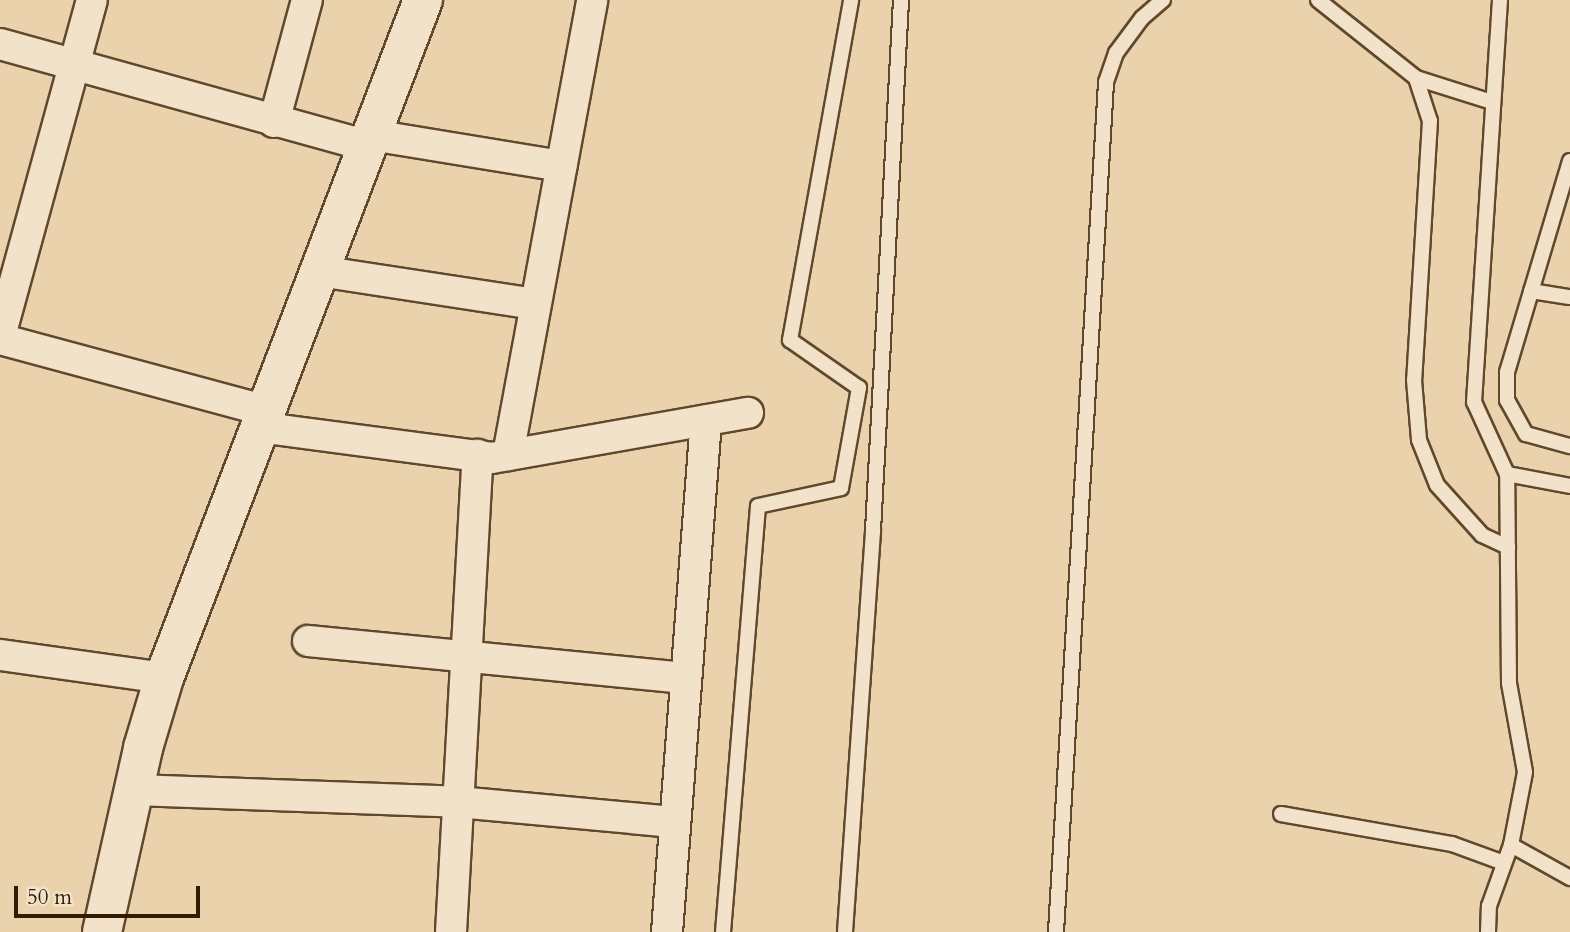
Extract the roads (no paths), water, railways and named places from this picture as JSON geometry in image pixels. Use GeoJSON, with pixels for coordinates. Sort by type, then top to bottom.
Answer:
{"type":"FeatureCollection","features":[{"type":"Feature","properties":{"kind":"street"},"geometry":{"type":"LineString","coordinates":[[92,0],[0,338],[261,418],[478,455],[508,455],[748,413]]}},
{"type":"Feature","properties":{"kind":"street"},"geometry":{"type":"LineString","coordinates":[[274,122],[307,0]]}},
{"type":"Feature","properties":{"kind":"street"},"geometry":{"type":"LineString","coordinates":[[109,927],[135,790],[164,678],[261,418],[424,0]]}},
{"type":"Feature","properties":{"kind":"street"},"geometry":{"type":"LineString","coordinates":[[508,455],[592,0]]}},
{"type":"Feature","properties":{"kind":"street"},"geometry":{"type":"LineString","coordinates":[[0,44],[274,122],[370,140],[561,166]]}},
{"type":"Feature","properties":{"kind":"street"},"geometry":{"type":"LineString","coordinates":[[319,271],[535,304]]}},
{"type":"Feature","properties":{"kind":"street"},"geometry":{"type":"LineString","coordinates":[[667,932],[673,822],[706,420]]}},
{"type":"Feature","properties":{"kind":"street"},"geometry":{"type":"LineString","coordinates":[[451,932],[478,455]]}},
{"type":"Feature","properties":{"kind":"street"},"geometry":{"type":"LineString","coordinates":[[308,641],[685,678]]}},
{"type":"Feature","properties":{"kind":"street"},"geometry":{"type":"LineString","coordinates":[[0,655],[164,678]]}},
{"type":"Feature","properties":{"kind":"street"},"geometry":{"type":"LineString","coordinates":[[135,790],[458,802],[673,822]]}},
{"type":"Feature","properties":{"kind":"lane"},"geometry":{"type":"LineString","coordinates":[[723,932],[758,506],[841,488],[859,388],[790,340],[851,0]]}},
{"type":"Feature","properties":{"kind":"lane"},"geometry":{"type":"LineString","coordinates":[[845,932],[873,531],[901,0]]}},
{"type":"Feature","properties":{"kind":"lane"},"geometry":{"type":"LineString","coordinates":[[1056,932],[1106,82],[1116,53],[1142,18],[1163,0]]}},
{"type":"Feature","properties":{"kind":"lane"},"geometry":{"type":"LineString","coordinates":[[1318,0],[1416,78],[1492,102]]}},
{"type":"Feature","properties":{"kind":"lane"},"geometry":{"type":"LineString","coordinates":[[1488,932],[1489,906],[1511,845],[1525,772],[1509,683],[1507,474],[1474,402],[1500,0]]}},
{"type":"Feature","properties":{"kind":"lane"},"geometry":{"type":"LineString","coordinates":[[1416,78],[1430,121],[1414,380],[1419,440],[1437,485],[1482,535],[1508,547]]}},
{"type":"Feature","properties":{"kind":"lane"},"geometry":{"type":"LineString","coordinates":[[1570,162],[1567,185],[1507,372],[1507,400],[1526,434],[1570,446]]}},
{"type":"Feature","properties":{"kind":"lane"},"geometry":{"type":"LineString","coordinates":[[1531,291],[1570,297]]}},
{"type":"Feature","properties":{"kind":"lane"},"geometry":{"type":"LineString","coordinates":[[1507,474],[1570,486]]}},
{"type":"Feature","properties":{"kind":"lane"},"geometry":{"type":"LineString","coordinates":[[1281,814],[1452,844],[1504,863]]}},
{"type":"Feature","properties":{"kind":"lane"},"geometry":{"type":"LineString","coordinates":[[1511,845],[1570,878]]}}]}
